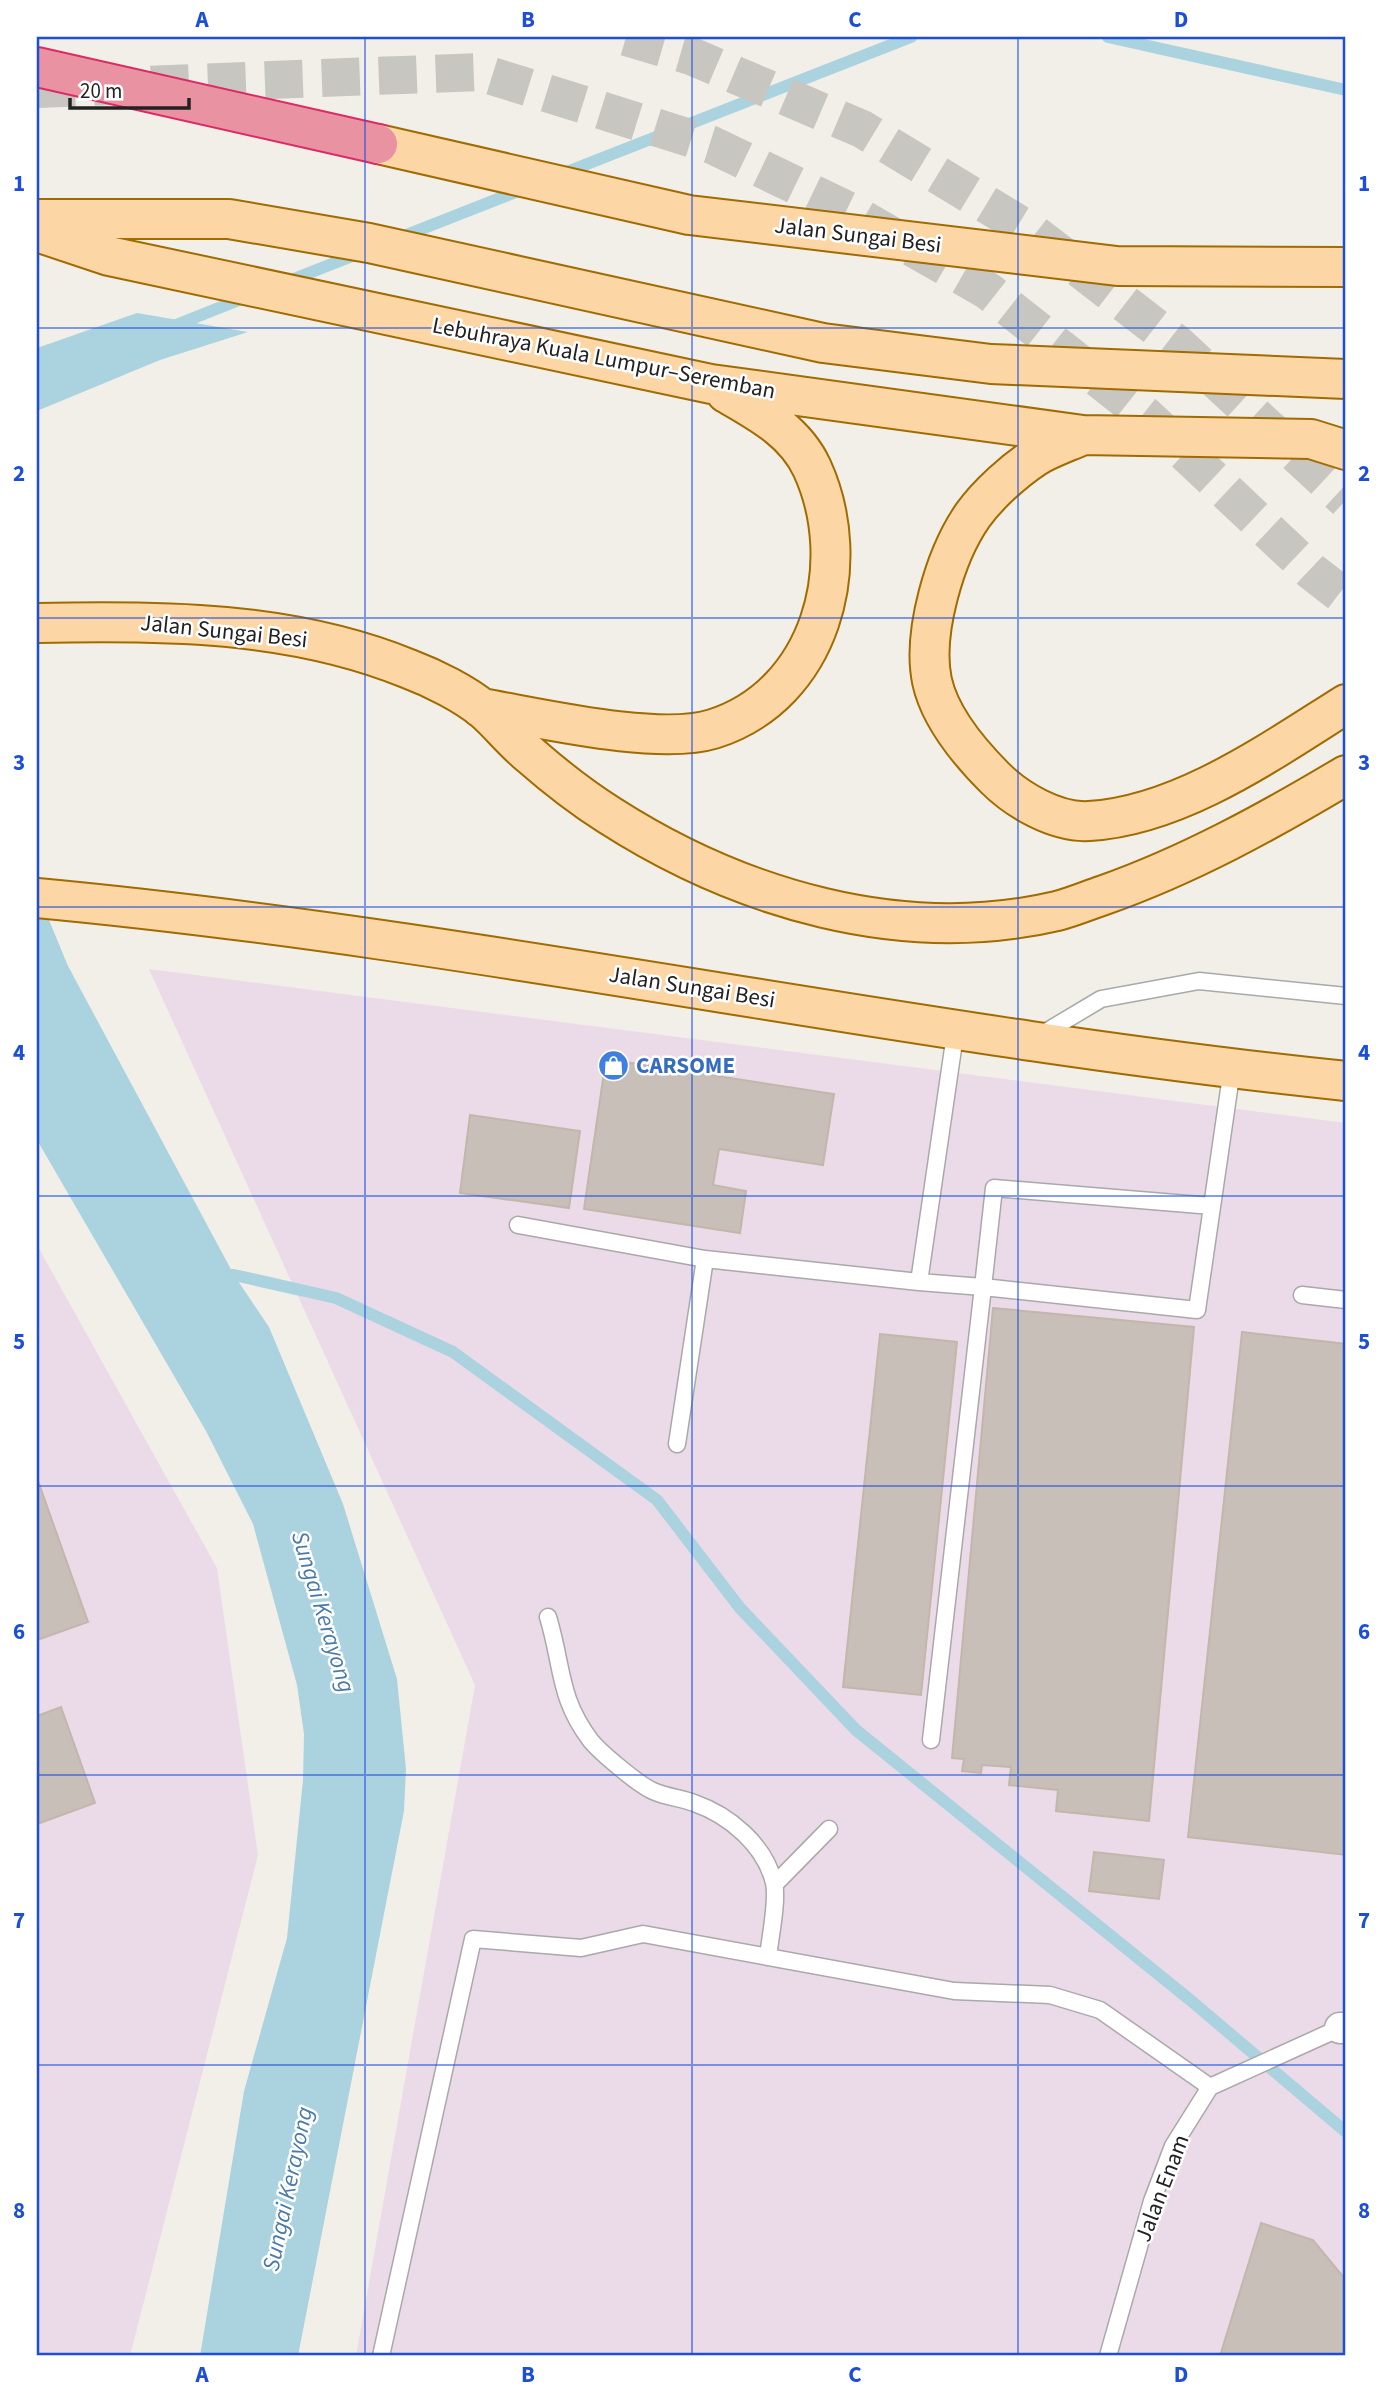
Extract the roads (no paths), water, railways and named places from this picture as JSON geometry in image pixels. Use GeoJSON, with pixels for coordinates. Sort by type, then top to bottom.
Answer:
{"type":"FeatureCollection","features":[{"type":"Feature","properties":{"kind":"highway"},"geometry":{"type":"LineString","coordinates":[[37,67],[378,144]]}},
{"type":"Feature","properties":{"kind":"main road","name":"Jalan Sungai Besi"},"geometry":{"type":"LineString","coordinates":[[378,144],[689,215],[1117,266],[1346,267]]}},
{"type":"Feature","properties":{"kind":"main road"},"geometry":{"type":"LineString","coordinates":[[37,219],[229,219],[369,243],[823,342],[991,364],[1346,379]]}},
{"type":"Feature","properties":{"kind":"main road","name":"Lebuhraya Kuala Lumpur–Seremban"},"geometry":{"type":"LineString","coordinates":[[37,232],[109,256],[711,384],[1083,435],[1311,439],[1346,450]]}},
{"type":"Feature","properties":{"kind":"main road"},"geometry":{"type":"LineString","coordinates":[[481,708],[656,734],[713,729],[753,709],[784,685],[814,641],[830,592],[829,519],[812,466],[779,424],[711,384]]}},
{"type":"Feature","properties":{"kind":"main road"},"geometry":{"type":"LineString","coordinates":[[1083,435],[1036,456],[974,514],[940,592],[929,641],[932,682],[947,718],[973,757],[1007,789],[1048,813],[1086,822],[1146,811],[1205,787],[1346,704]]}},
{"type":"Feature","properties":{"kind":"main road","name":"Jalan Sungai Besi"},"geometry":{"type":"LineString","coordinates":[[37,623],[123,621],[237,628],[326,642],[410,669],[481,708]]}},
{"type":"Feature","properties":{"kind":"main road"},"geometry":{"type":"LineString","coordinates":[[481,708],[530,755],[601,810],[654,844],[715,873],[778,897],[867,917],[973,925],[1059,911],[1203,855],[1346,775]]}},
{"type":"Feature","properties":{"kind":"main road","name":"Jalan Sungai Besi"},"geometry":{"type":"LineString","coordinates":[[37,898],[154,909],[608,974],[1031,1040],[1232,1069],[1346,1081]]}},
{"type":"Feature","properties":{"kind":"lane"},"geometry":{"type":"LineString","coordinates":[[1031,1040],[1101,999],[1199,981],[1346,996]]}},
{"type":"Feature","properties":{"kind":"lane"},"geometry":{"type":"LineString","coordinates":[[919,1282],[956,1028]]}},
{"type":"Feature","properties":{"kind":"lane"},"geometry":{"type":"LineString","coordinates":[[518,1225],[705,1259],[1197,1310],[1232,1069]]}},
{"type":"Feature","properties":{"kind":"lane"},"geometry":{"type":"LineString","coordinates":[[931,1740],[995,1188],[1212,1206]]}},
{"type":"Feature","properties":{"kind":"lane"},"geometry":{"type":"LineString","coordinates":[[677,1444],[705,1259]]}},
{"type":"Feature","properties":{"kind":"lane"},"geometry":{"type":"LineString","coordinates":[[1302,1294],[1346,1300]]}},
{"type":"Feature","properties":{"kind":"lane"},"geometry":{"type":"LineString","coordinates":[[548,1617],[557,1645],[563,1692],[573,1715],[593,1744],[651,1791],[697,1804],[740,1826],[763,1859],[775,1884],[768,1957]]}},
{"type":"Feature","properties":{"kind":"lane"},"geometry":{"type":"LineString","coordinates":[[775,1884],[829,1829]]}},
{"type":"Feature","properties":{"kind":"lane"},"geometry":{"type":"LineString","coordinates":[[381,2356],[473,1939],[581,1948],[643,1934],[954,1991],[1051,1995],[1100,2010],[1210,2087],[1343,2028]]}},
{"type":"Feature","properties":{"kind":"lane","name":"Jalan Enam"},"geometry":{"type":"LineString","coordinates":[[1108,2356],[1152,2201],[1173,2146],[1210,2087]]}},
{"type":"Feature","properties":{"kind":"water"},"geometry":{"type":"Polygon","coordinates":[[[137,313],[248,332],[160,360],[37,411],[37,348],[137,313]]]}},
{"type":"Feature","properties":{"kind":"water","name":"Sungai Kerayong"},"geometry":{"type":"Polygon","coordinates":[[[37,891],[68,966],[234,1275],[269,1327],[343,1504],[397,1679],[406,1769],[404,1811],[298,2356],[200,2356],[244,2091],[287,1938],[303,1780],[304,1734],[297,1685],[253,1524],[206,1431],[37,1140],[37,891]]]}},
{"type":"Feature","properties":{"kind":"waterway"},"geometry":{"type":"LineString","coordinates":[[559,175],[911,37]]}},
{"type":"Feature","properties":{"kind":"waterway"},"geometry":{"type":"LineString","coordinates":[[1108,37],[1346,90]]}},
{"type":"Feature","properties":{"kind":"waterway"},"geometry":{"type":"LineString","coordinates":[[396,239],[526,188]]}},
{"type":"Feature","properties":{"kind":"waterway"},"geometry":{"type":"LineString","coordinates":[[286,282],[360,253]]}},
{"type":"Feature","properties":{"kind":"waterway"},"geometry":{"type":"LineString","coordinates":[[171,327],[249,296]]}},
{"type":"Feature","properties":{"kind":"waterway"},"geometry":{"type":"LineString","coordinates":[[217,1275],[234,1275],[336,1298],[453,1352],[657,1500],[740,1608],[856,1730],[1189,1999],[1346,2132]]}},
{"type":"Feature","properties":{"kind":"tunnel"},"geometry":{"type":"LineString","coordinates":[[626,37],[691,56],[862,129],[1032,232],[1176,343],[1346,500]]}},
{"type":"Feature","properties":{"kind":"tunnel"},"geometry":{"type":"LineString","coordinates":[[37,89],[479,72],[712,145],[847,210],[988,291],[1146,416],[1311,571],[1346,598]]}},
{"type":"Feature","properties":{"kind":"place","name":"CARSOME"},"geometry":{"type":"Point","coordinates":[613,1065]}}]}
